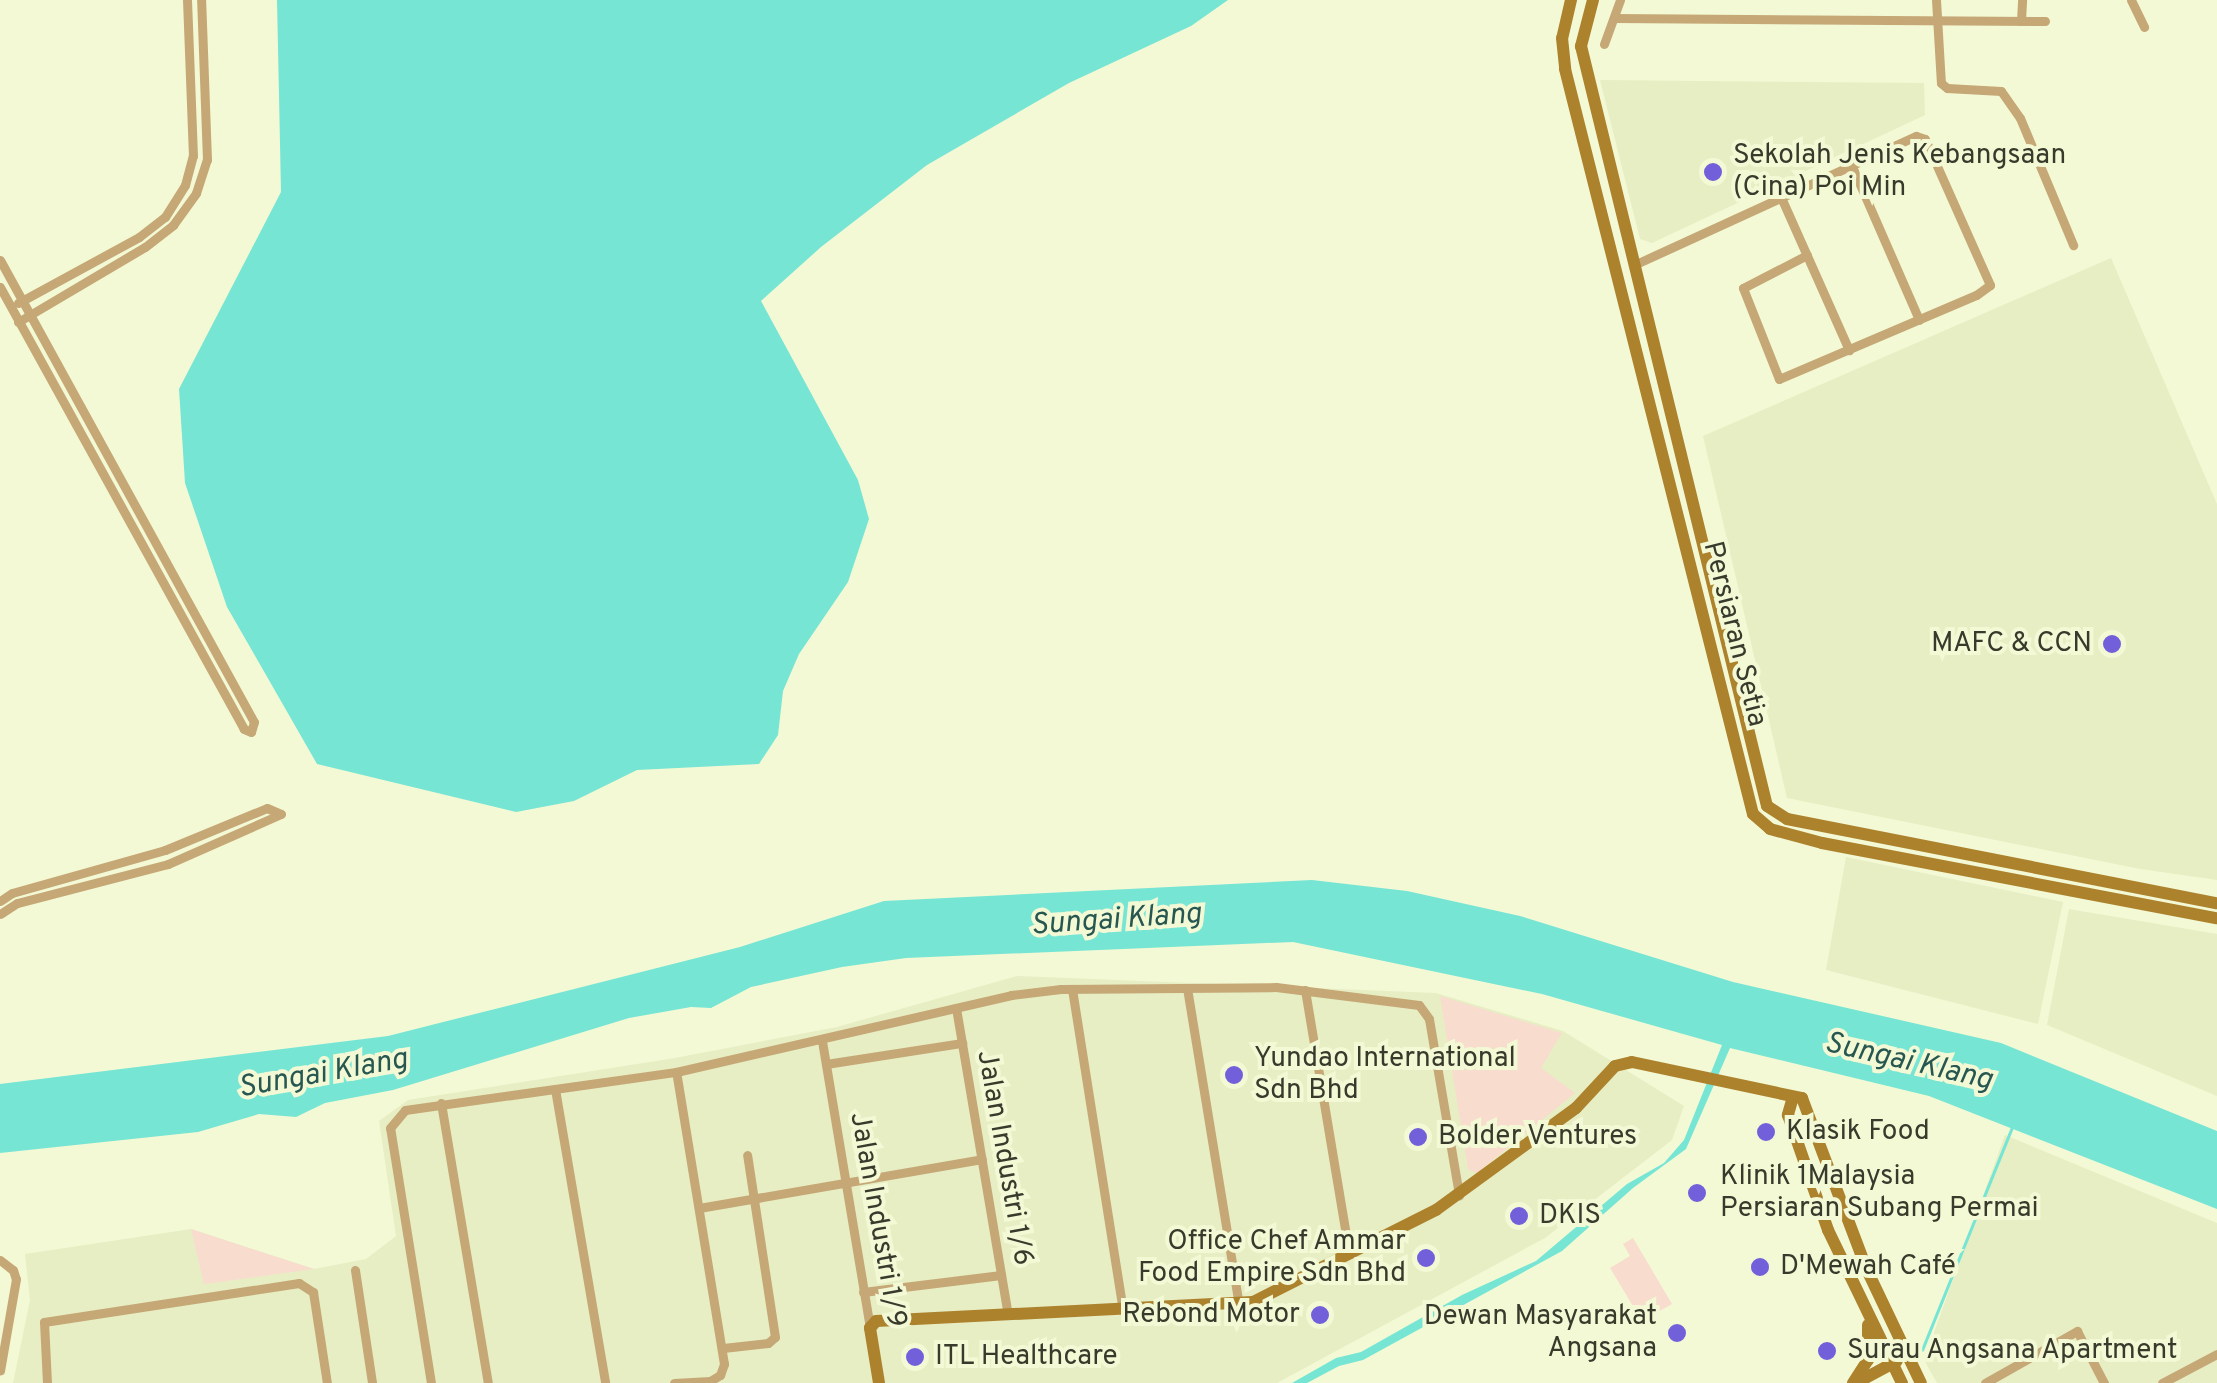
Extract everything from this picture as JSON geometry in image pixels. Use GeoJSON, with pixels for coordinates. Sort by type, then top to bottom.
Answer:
{"type":"FeatureCollection","features":[{"type":"Feature","properties":{"kind":"street"},"geometry":{"type":"LineString","coordinates":[[11,306],[139,237],[166,217],[185,185],[193,156],[187,0]]}},
{"type":"Feature","properties":{"kind":"street"},"geometry":{"type":"LineString","coordinates":[[18,322],[145,247],[173,225],[196,193],[207,160],[201,0]]}},
{"type":"Feature","properties":{"kind":"street","name":"Persiaran Setia"},"geometry":{"type":"LineString","coordinates":[[1571,0],[1562,38],[1566,68],[1748,801],[1758,818]]}},
{"type":"Feature","properties":{"kind":"street","name":"Persiaran Setia"},"geometry":{"type":"LineString","coordinates":[[1593,0],[1580,46],[1636,264],[1762,796],[1770,809]]}},
{"type":"Feature","properties":{"kind":"street"},"geometry":{"type":"LineString","coordinates":[[1604,44],[1620,0]]}},
{"type":"Feature","properties":{"kind":"street"},"geometry":{"type":"LineString","coordinates":[[1936,0],[1941,83],[2001,91],[2020,118],[2073,244]]}},
{"type":"Feature","properties":{"kind":"street"},"geometry":{"type":"LineString","coordinates":[[2022,0],[2022,21]]}},
{"type":"Feature","properties":{"kind":"street"},"geometry":{"type":"LineString","coordinates":[[2131,0],[2144,27]]}},
{"type":"Feature","properties":{"kind":"street"},"geometry":{"type":"LineString","coordinates":[[1614,18],[2045,21]]}},
{"type":"Feature","properties":{"kind":"street"},"geometry":{"type":"LineString","coordinates":[[1614,270],[1636,264],[1907,137],[1924,139],[1990,286],[1920,320],[1778,378],[1744,288],[1806,255]]}},
{"type":"Feature","properties":{"kind":"street"},"geometry":{"type":"LineString","coordinates":[[1851,164],[1920,320]]}},
{"type":"Feature","properties":{"kind":"street"},"geometry":{"type":"LineString","coordinates":[[1780,195],[1849,350]]}},
{"type":"Feature","properties":{"kind":"street"},"geometry":{"type":"LineString","coordinates":[[0,260],[254,722],[251,732],[244,729],[0,287]]}},
{"type":"Feature","properties":{"kind":"street"},"geometry":{"type":"LineString","coordinates":[[0,901],[12,893],[165,850],[267,808],[281,814],[168,864],[17,903],[0,914]]}},
{"type":"Feature","properties":{"kind":"street"},"geometry":{"type":"LineString","coordinates":[[2217,903],[1786,819],[1770,809],[1758,818],[1780,833],[1918,864],[2217,918]]}},
{"type":"Feature","properties":{"kind":"street"},"geometry":{"type":"LineString","coordinates":[[1188,988],[1238,1304]]}},
{"type":"Feature","properties":{"kind":"street"},"geometry":{"type":"LineString","coordinates":[[1072,989],[1124,1310]]}},
{"type":"Feature","properties":{"kind":"street"},"geometry":{"type":"LineString","coordinates":[[431,1383],[390,1128],[405,1110],[676,1072],[822,1042],[1012,995],[1072,989],[1305,990],[1412,1002],[1424,1008],[1429,1019],[1459,1195]]}},
{"type":"Feature","properties":{"kind":"street"},"geometry":{"type":"LineString","coordinates":[[1305,990],[1349,1254]]}},
{"type":"Feature","properties":{"kind":"street","name":"Jalan Industri 1/6"},"geometry":{"type":"LineString","coordinates":[[956,1008],[1008,1315]]}},
{"type":"Feature","properties":{"kind":"street","name":"Jalan Industri 1/9"},"geometry":{"type":"LineString","coordinates":[[822,1042],[878,1383]]}},
{"type":"Feature","properties":{"kind":"street"},"geometry":{"type":"LineString","coordinates":[[826,1064],[962,1043]]}},
{"type":"Feature","properties":{"kind":"street"},"geometry":{"type":"LineString","coordinates":[[870,1328],[876,1321],[1253,1302],[1459,1195],[1576,1108],[1616,1066],[1632,1062],[1794,1097],[1808,1105],[1867,1270],[1920,1383]]}},
{"type":"Feature","properties":{"kind":"street"},"geometry":{"type":"LineString","coordinates":[[674,1383],[716,1379],[724,1364],[676,1072]]}},
{"type":"Feature","properties":{"kind":"street"},"geometry":{"type":"LineString","coordinates":[[556,1088],[605,1383]]}},
{"type":"Feature","properties":{"kind":"street"},"geometry":{"type":"LineString","coordinates":[[1794,1097],[1788,1115],[1828,1230],[1890,1360],[1896,1381]]}},
{"type":"Feature","properties":{"kind":"street"},"geometry":{"type":"LineString","coordinates":[[441,1103],[488,1383]]}},
{"type":"Feature","properties":{"kind":"street"},"geometry":{"type":"LineString","coordinates":[[723,1348],[768,1343],[775,1336],[748,1155]]}},
{"type":"Feature","properties":{"kind":"street"},"geometry":{"type":"LineString","coordinates":[[699,1208],[982,1159]]}},
{"type":"Feature","properties":{"kind":"street"},"geometry":{"type":"LineString","coordinates":[[0,1260],[14,1270],[16,1278],[0,1372]]}},
{"type":"Feature","properties":{"kind":"street"},"geometry":{"type":"LineString","coordinates":[[355,1270],[372,1383]]}},
{"type":"Feature","properties":{"kind":"street"},"geometry":{"type":"LineString","coordinates":[[864,1292],[1001,1275]]}},
{"type":"Feature","properties":{"kind":"street"},"geometry":{"type":"LineString","coordinates":[[47,1383],[44,1322],[299,1282],[313,1292],[327,1383]]}},
{"type":"Feature","properties":{"kind":"street"},"geometry":{"type":"LineString","coordinates":[[1855,1383],[1868,1360],[1867,1316]]}},
{"type":"Feature","properties":{"kind":"street"},"geometry":{"type":"LineString","coordinates":[[1985,1383],[2077,1331],[2104,1383]]}},
{"type":"Feature","properties":{"kind":"street"},"geometry":{"type":"LineString","coordinates":[[2162,1383],[2217,1354]]}},
{"type":"Feature","properties":{"kind":"street"},"geometry":{"type":"LineString","coordinates":[[1855,1383],[1890,1360],[1909,1361]]}},
{"type":"Feature","properties":{"kind":"street"},"geometry":{"type":"LineString","coordinates":[[1896,1381],[1909,1361]]}},
{"type":"Feature","properties":{"kind":"shaded area","name":"Sekolah Jenis Kebangsaan (Cina) Poi Min"},"geometry":{"type":"Polygon","coordinates":[[[1600,80],[1924,83],[1925,115],[1652,243],[1640,239],[1600,80]]]}},
{"type":"Feature","properties":{"kind":"shaded area"},"geometry":{"type":"Polygon","coordinates":[[[2111,258],[2217,504],[2217,880],[2140,869],[1787,798],[1703,436],[2111,258]]]}},
{"type":"Feature","properties":{"kind":"shaded area"},"geometry":{"type":"Polygon","coordinates":[[[1846,857],[2063,902],[2038,1024],[1826,970],[1846,857]]]}},
{"type":"Feature","properties":{"kind":"shaded area"},"geometry":{"type":"Polygon","coordinates":[[[2069,909],[2217,934],[2217,1096],[2047,1025],[2069,909]]]}},
{"type":"Feature","properties":{"kind":"shaded area"},"geometry":{"type":"Polygon","coordinates":[[[1017,976],[1436,993],[1563,1031],[1684,1106],[1672,1140],[1545,1238],[1277,1383],[13,1383],[30,1300],[25,1254],[191,1229],[314,1269],[366,1259],[396,1236],[379,1121],[408,1100],[675,1058],[837,1027],[1017,976]]]}},
{"type":"Feature","properties":{"kind":"shaded area"},"geometry":{"type":"Polygon","coordinates":[[[1440,996],[1562,1033],[1541,1068],[1575,1093],[1477,1173],[1468,1169],[1440,996]]]}},
{"type":"Feature","properties":{"kind":"shaded area"},"geometry":{"type":"Polygon","coordinates":[[[2005,1135],[2217,1223],[2217,1383],[1937,1383],[1924,1360],[2005,1135]]]}},
{"type":"Feature","properties":{"kind":"shaded area"},"geometry":{"type":"Polygon","coordinates":[[[191,1229],[314,1269],[204,1284],[191,1229]]]}},
{"type":"Feature","properties":{"kind":"shaded area"},"geometry":{"type":"Polygon","coordinates":[[[1633,1238],[1672,1304],[1642,1321],[1610,1268],[1630,1256],[1623,1244],[1633,1238]]]}},
{"type":"Feature","properties":{"kind":"water"},"geometry":{"type":"Polygon","coordinates":[[[277,0],[1228,0],[1191,26],[1069,83],[927,165],[821,247],[761,301],[858,480],[869,519],[848,582],[799,654],[783,691],[778,735],[759,764],[637,770],[574,801],[516,812],[317,764],[227,607],[185,483],[179,389],[281,192],[277,0]]]}},
{"type":"Feature","properties":{"kind":"water","name":"Sungai Klang"},"geometry":{"type":"Polygon","coordinates":[[[1312,880],[1407,891],[1520,916],[1733,982],[2001,1043],[2217,1131],[2217,1209],[1929,1096],[1730,1048],[1686,1149],[1633,1188],[1562,1251],[1363,1360],[1339,1366],[1307,1383],[1292,1383],[1336,1358],[1361,1352],[1462,1295],[1536,1261],[1627,1184],[1664,1163],[1684,1140],[1722,1045],[1542,994],[1293,942],[906,958],[842,967],[751,987],[711,1008],[691,1007],[629,1018],[393,1090],[325,1103],[296,1117],[259,1114],[198,1132],[0,1153],[0,1084],[388,1036],[740,947],[884,901],[1312,880]]]}},
{"type":"Feature","properties":{"kind":"waterway"},"geometry":{"type":"LineString","coordinates":[[1922,1350],[2013,1125]]}},
{"type":"Feature","properties":{"kind":"place","name":"Sekolah Jenis Kebangsaan (Cina) Poi Min"},"geometry":{"type":"Point","coordinates":[1713,172]}},
{"type":"Feature","properties":{"kind":"place","name":"MAFC & CCN"},"geometry":{"type":"Point","coordinates":[2112,644]}},
{"type":"Feature","properties":{"kind":"place","name":"Yundao International Sdn Bhd"},"geometry":{"type":"Point","coordinates":[1234,1075]}},
{"type":"Feature","properties":{"kind":"place","name":"Klasik Food"},"geometry":{"type":"Point","coordinates":[1766,1132]}},
{"type":"Feature","properties":{"kind":"place","name":"Bolder Ventures"},"geometry":{"type":"Point","coordinates":[1418,1137]}},
{"type":"Feature","properties":{"kind":"place","name":"Klinik 1Malaysia Persiaran Subang Permai"},"geometry":{"type":"Point","coordinates":[1697,1193]}},
{"type":"Feature","properties":{"kind":"place","name":"DKIS"},"geometry":{"type":"Point","coordinates":[1519,1216]}},
{"type":"Feature","properties":{"kind":"place","name":"Office Chef Ammar Food Empire Sdn Bhd"},"geometry":{"type":"Point","coordinates":[1426,1258]}},
{"type":"Feature","properties":{"kind":"place","name":"D'Mewah Café"},"geometry":{"type":"Point","coordinates":[1760,1267]}},
{"type":"Feature","properties":{"kind":"place","name":"Rebond Motor"},"geometry":{"type":"Point","coordinates":[1320,1315]}},
{"type":"Feature","properties":{"kind":"place","name":"Dewan Masyarakat Angsana"},"geometry":{"type":"Point","coordinates":[1677,1333]}},
{"type":"Feature","properties":{"kind":"place","name":"Surau Angsana Apartment"},"geometry":{"type":"Point","coordinates":[1827,1351]}},
{"type":"Feature","properties":{"kind":"place","name":"ITL Healthcare"},"geometry":{"type":"Point","coordinates":[915,1357]}}]}
